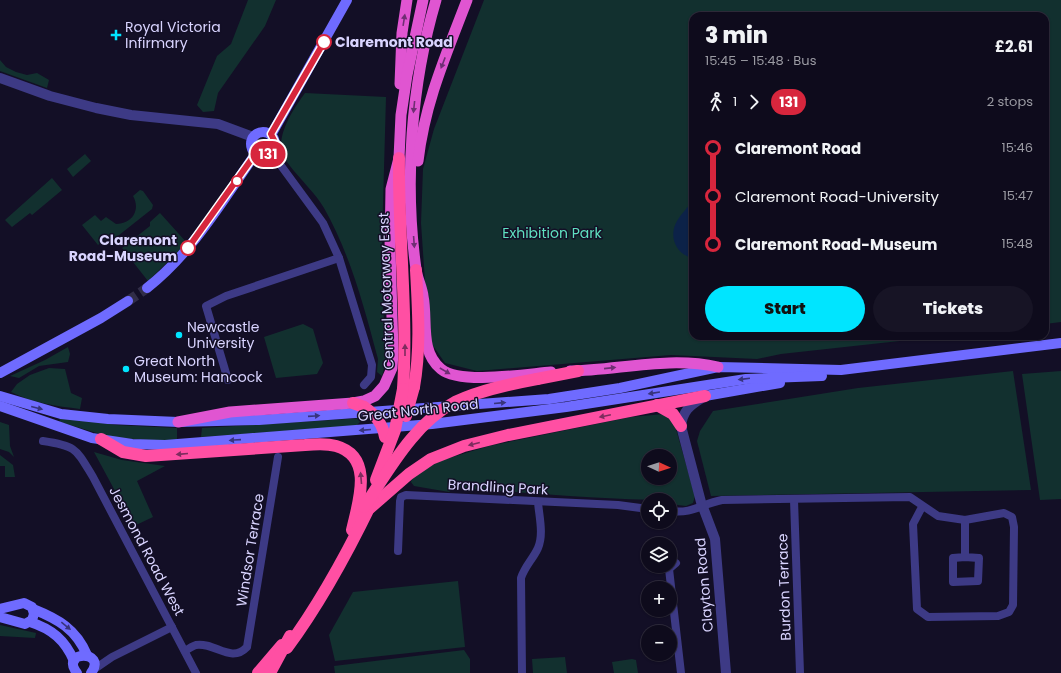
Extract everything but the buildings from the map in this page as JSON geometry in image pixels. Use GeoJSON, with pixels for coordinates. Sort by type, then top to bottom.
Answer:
{"type":"FeatureCollection","features":[{"type":"Feature","properties":{"kind":"highway"},"geometry":{"type":"LineString","coordinates":[[399,158],[401,115],[400,64],[402,33],[407,0]]}},
{"type":"Feature","properties":{"kind":"highway"},"geometry":{"type":"LineString","coordinates":[[401,115],[414,36],[423,0]]}},
{"type":"Feature","properties":{"kind":"highway"},"geometry":{"type":"LineString","coordinates":[[436,0],[423,53],[416,91],[412,127],[412,214],[416,270],[424,296],[426,345],[436,364],[446,373],[473,378],[558,373],[667,363],[702,363],[718,367]]}},
{"type":"Feature","properties":{"kind":"highway"},"geometry":{"type":"LineString","coordinates":[[412,188],[417,168],[421,135],[430,96],[467,0]]}},
{"type":"Feature","properties":{"kind":"highway","name":"Central Motorway East"},"geometry":{"type":"LineString","coordinates":[[258,673],[290,636],[310,606],[352,530],[382,482],[404,424],[408,388],[405,328],[394,215],[394,188],[399,158]]}},
{"type":"Feature","properties":{"kind":"highway"},"geometry":{"type":"LineString","coordinates":[[178,422],[230,412],[359,405],[375,396],[384,386],[392,368],[394,215]]}},
{"type":"Feature","properties":{"kind":"highway","name":"Central Motorway East"},"geometry":{"type":"LineString","coordinates":[[269,673],[310,617],[344,559],[367,507],[381,469],[408,388],[418,365],[416,270]]}},
{"type":"Feature","properties":{"kind":"highway"},"geometry":{"type":"LineString","coordinates":[[367,507],[410,440],[442,411],[455,402],[483,391],[558,373]]}},
{"type":"Feature","properties":{"kind":"highway"},"geometry":{"type":"LineString","coordinates":[[367,507],[431,459],[464,446],[553,426],[705,396]]}},
{"type":"Feature","properties":{"kind":"highway"},"geometry":{"type":"LineString","coordinates":[[359,405],[371,411],[381,424],[385,437],[386,466],[382,482]]}},
{"type":"Feature","properties":{"kind":"highway"},"geometry":{"type":"LineString","coordinates":[[657,405],[672,414],[681,426]]}},
{"type":"Feature","properties":{"kind":"highway"},"geometry":{"type":"LineString","coordinates":[[101,440],[123,452],[146,456],[305,445],[326,444],[337,446],[350,454],[360,470],[362,489],[352,530]]}},
{"type":"Feature","properties":{"kind":"highway"},"geometry":{"type":"LineString","coordinates":[[275,673],[310,617]]}},
{"type":"Feature","properties":{"kind":"highway"},"geometry":{"type":"LineString","coordinates":[[269,673],[290,636]]}},
{"type":"Feature","properties":{"kind":"main road"},"geometry":{"type":"LineString","coordinates":[[271,134],[347,0]]}},
{"type":"Feature","properties":{"kind":"main road"},"geometry":{"type":"LineString","coordinates":[[261,132],[271,134],[275,142],[271,152],[265,155],[256,153],[251,147],[253,137],[261,132]]}},
{"type":"Feature","properties":{"kind":"main road"},"geometry":{"type":"LineString","coordinates":[[147,288],[178,260],[192,244],[256,153]]}},
{"type":"Feature","properties":{"kind":"main road"},"geometry":{"type":"LineString","coordinates":[[0,373],[101,318],[128,301]]}},
{"type":"Feature","properties":{"kind":"main road","name":"Great North Road"},"geometry":{"type":"LineString","coordinates":[[0,396],[61,414],[108,419],[178,422],[259,420],[549,399],[620,388],[718,367],[842,370],[1061,343]]}},
{"type":"Feature","properties":{"kind":"main road","name":"Great North Road"},"geometry":{"type":"LineString","coordinates":[[0,406],[14,412],[101,440],[132,444],[181,444],[387,428],[566,407],[746,379],[825,376],[842,370]]}},
{"type":"Feature","properties":{"kind":"main road"},"geometry":{"type":"LineString","coordinates":[[705,396],[825,376]]}},
{"type":"Feature","properties":{"kind":"main road"},"geometry":{"type":"LineString","coordinates":[[0,411],[14,412]]}},
{"type":"Feature","properties":{"kind":"main road"},"geometry":{"type":"LineString","coordinates":[[0,609],[27,604],[33,609],[57,619],[69,628],[80,641],[88,656],[94,662],[92,672]]}},
{"type":"Feature","properties":{"kind":"main road"},"geometry":{"type":"LineString","coordinates":[[18,605],[15,609],[14,615],[19,622]]}},
{"type":"Feature","properties":{"kind":"main road"},"geometry":{"type":"LineString","coordinates":[[0,617],[25,624],[30,622],[34,617],[33,609]]}},
{"type":"Feature","properties":{"kind":"main road"},"geometry":{"type":"LineString","coordinates":[[30,622],[47,629],[59,637],[67,647],[74,660],[73,666],[75,672]]}},
{"type":"Feature","properties":{"kind":"main road"},"geometry":{"type":"LineString","coordinates":[[74,660],[81,655],[88,656]]}},
{"type":"Feature","properties":{"kind":"street"},"geometry":{"type":"LineString","coordinates":[[0,78],[50,96],[101,109],[131,115],[218,124],[253,137]]}},
{"type":"Feature","properties":{"kind":"street"},"geometry":{"type":"LineString","coordinates":[[271,152],[323,223],[339,258],[372,365],[371,377],[364,385]]}},
{"type":"Feature","properties":{"kind":"street"},"geometry":{"type":"LineString","coordinates":[[228,380],[206,306],[226,296],[339,258]]}},
{"type":"Feature","properties":{"kind":"street"},"geometry":{"type":"LineString","coordinates":[[681,426],[682,416],[688,407],[705,396]]}},
{"type":"Feature","properties":{"kind":"street","name":"Clayton Road"},"geometry":{"type":"LineString","coordinates":[[681,426],[703,506],[715,539],[726,673]]}},
{"type":"Feature","properties":{"kind":"street","name":"Jesmond Road West"},"geometry":{"type":"LineString","coordinates":[[43,441],[69,446],[78,452],[93,477],[196,673]]}},
{"type":"Feature","properties":{"kind":"street","name":"Windsor Terrace"},"geometry":{"type":"LineString","coordinates":[[185,651],[195,645],[207,645],[234,655],[241,653],[247,647],[278,457]]}},
{"type":"Feature","properties":{"kind":"street","name":"Brandling Park"},"geometry":{"type":"LineString","coordinates":[[398,551],[400,501],[401,497],[406,495],[641,509]]}},
{"type":"Feature","properties":{"kind":"street"},"geometry":{"type":"LineString","coordinates":[[677,512],[683,512],[722,500],[910,497],[922,507],[938,516],[965,520],[1004,513],[1012,517],[1014,527],[1012,605],[1009,612],[998,616],[928,617],[917,609],[913,524],[922,507]]}},
{"type":"Feature","properties":{"kind":"street","name":"Burdon Terrace"},"geometry":{"type":"LineString","coordinates":[[794,500],[800,673]]}},
{"type":"Feature","properties":{"kind":"street"},"geometry":{"type":"LineString","coordinates":[[522,673],[521,578],[524,569],[538,547],[541,537],[538,502]]}},
{"type":"Feature","properties":{"kind":"street"},"geometry":{"type":"LineString","coordinates":[[965,520],[965,557]]}},
{"type":"Feature","properties":{"kind":"street"},"geometry":{"type":"LineString","coordinates":[[669,573],[680,673]]}},
{"type":"Feature","properties":{"kind":"street"},"geometry":{"type":"LineString","coordinates":[[92,672],[112,656],[172,627]]}},
{"type":"Feature","properties":{"kind":"street"},"geometry":{"type":"LineString","coordinates":[[88,656],[112,656]]}},
{"type":"Feature","properties":{"kind":"green space"},"geometry":{"type":"Polygon","coordinates":[[[248,0],[276,0],[265,26],[218,93],[214,111],[203,112],[197,105],[217,56],[231,44],[248,0]]]}},
{"type":"Feature","properties":{"kind":"green space","name":"Exhibition Park"},"geometry":{"type":"Polygon","coordinates":[[[484,0],[1061,0],[1061,322],[1049,324],[1049,12],[689,12],[689,340],[909,340],[781,354],[757,359],[671,355],[477,371],[445,363],[429,340],[421,223],[423,169],[434,129],[484,0]]]}},
{"type":"Feature","properties":{"kind":"green space"},"geometry":{"type":"Polygon","coordinates":[[[0,60],[6,67],[16,72],[27,75],[37,73],[49,80],[47,88],[0,71],[0,60]]]}},
{"type":"Feature","properties":{"kind":"green space"},"geometry":{"type":"Polygon","coordinates":[[[305,93],[386,97],[382,240],[383,310],[388,353],[382,376],[377,372],[378,359],[356,282],[342,245],[321,203],[283,156],[281,148],[284,131],[291,114],[305,93]]]}},
{"type":"Feature","properties":{"kind":"green space"},"geometry":{"type":"Polygon","coordinates":[[[85,154],[91,161],[73,177],[67,169],[85,154]]]}},
{"type":"Feature","properties":{"kind":"green space"},"geometry":{"type":"Polygon","coordinates":[[[52,178],[62,190],[32,215],[30,213],[12,227],[5,220],[52,178]]]}},
{"type":"Feature","properties":{"kind":"green space"},"geometry":{"type":"Polygon","coordinates":[[[140,190],[143,191],[153,205],[152,209],[109,243],[104,239],[98,245],[82,225],[95,215],[101,221],[106,217],[116,224],[127,222],[134,215],[135,211],[136,206],[133,196],[140,190]]]}},
{"type":"Feature","properties":{"kind":"green space"},"geometry":{"type":"Polygon","coordinates":[[[160,213],[187,243],[148,281],[122,248],[150,226],[150,222],[160,213]]]}},
{"type":"Feature","properties":{"kind":"green space"},"geometry":{"type":"Polygon","coordinates":[[[303,324],[313,329],[323,363],[317,374],[276,378],[264,337],[303,324]]]}},
{"type":"Feature","properties":{"kind":"green space"},"geometry":{"type":"Polygon","coordinates":[[[68,347],[70,354],[68,362],[39,366],[19,378],[10,376],[45,360],[68,347]]]}},
{"type":"Feature","properties":{"kind":"green space"},"geometry":{"type":"Polygon","coordinates":[[[49,368],[65,369],[71,393],[82,398],[80,409],[36,401],[11,392],[17,384],[30,375],[49,368]]]}},
{"type":"Feature","properties":{"kind":"green space"},"geometry":{"type":"Polygon","coordinates":[[[1013,371],[1031,490],[711,496],[697,441],[700,431],[713,411],[858,388],[1013,371]]]}},
{"type":"Feature","properties":{"kind":"green space"},"geometry":{"type":"Polygon","coordinates":[[[1061,371],[1061,499],[1040,500],[1022,374],[1061,371]]]}},
{"type":"Feature","properties":{"kind":"green space"},"geometry":{"type":"Polygon","coordinates":[[[664,414],[674,422],[695,496],[693,503],[686,506],[677,505],[677,493],[641,493],[641,500],[454,488],[449,492],[414,486],[411,482],[412,478],[439,461],[489,446],[631,417],[664,414]]]}},
{"type":"Feature","properties":{"kind":"green space"},"geometry":{"type":"Polygon","coordinates":[[[59,417],[116,425],[177,428],[177,440],[146,440],[110,437],[60,422],[59,417]]]}},
{"type":"Feature","properties":{"kind":"green space"},"geometry":{"type":"Polygon","coordinates":[[[364,418],[356,426],[201,437],[202,428],[364,418]]]}},
{"type":"Feature","properties":{"kind":"green space"},"geometry":{"type":"Polygon","coordinates":[[[0,422],[9,425],[10,446],[14,457],[9,452],[0,449],[0,422]]]}},
{"type":"Feature","properties":{"kind":"green space"},"geometry":{"type":"Polygon","coordinates":[[[94,452],[122,460],[165,466],[137,481],[153,517],[134,526],[94,452]]]}},
{"type":"Feature","properties":{"kind":"green space"},"geometry":{"type":"Polygon","coordinates":[[[0,455],[13,465],[15,477],[5,477],[5,466],[0,466],[0,455]]]}},
{"type":"Feature","properties":{"kind":"green space"},"geometry":{"type":"Polygon","coordinates":[[[458,581],[465,647],[335,661],[329,635],[353,592],[458,581]]]}},
{"type":"Feature","properties":{"kind":"green space"},"geometry":{"type":"Polygon","coordinates":[[[0,625],[36,633],[35,638],[0,636],[0,625]]]}},
{"type":"Feature","properties":{"kind":"green space"},"geometry":{"type":"Polygon","coordinates":[[[464,650],[470,659],[470,673],[335,673],[334,666],[464,650]]]}},
{"type":"Feature","properties":{"kind":"green space"},"geometry":{"type":"Polygon","coordinates":[[[565,657],[567,673],[533,673],[532,659],[565,657]]]}},
{"type":"Feature","properties":{"kind":"green space"},"geometry":{"type":"Polygon","coordinates":[[[632,659],[636,660],[638,673],[614,673],[612,662],[632,659]]]}},
{"type":"Feature","properties":{"kind":"water"},"geometry":{"type":"Polygon","coordinates":[[[689,206],[689,257],[678,249],[675,244],[673,233],[677,221],[689,206]]]}},
{"type":"Feature","properties":{"kind":"tunnel"},"geometry":{"type":"LineString","coordinates":[[128,301],[147,288]]}},
{"type":"Feature","properties":{"kind":"bus line","name":"131"},"geometry":{"type":"LineString","coordinates":[[188,248],[206,225],[256,153],[260,155],[268,155],[274,148],[275,142],[271,134],[324,42]]}},
{"type":"Feature","properties":{"kind":"place","name":"Royal Victoria Infirmary"},"geometry":{"type":"Point","coordinates":[116,35]}},
{"type":"Feature","properties":{"kind":"place","name":"Claremont Road"},"geometry":{"type":"Point","coordinates":[324,42]}},
{"type":"Feature","properties":{"kind":"place","name":"Claremont Road-Museum"},"geometry":{"type":"Point","coordinates":[188,248]}},
{"type":"Feature","properties":{"kind":"place","name":"Newcastle University"},"geometry":{"type":"Point","coordinates":[179,335]}},
{"type":"Feature","properties":{"kind":"place","name":"Great North Museum: Hancock"},"geometry":{"type":"Point","coordinates":[126,369]}}]}
